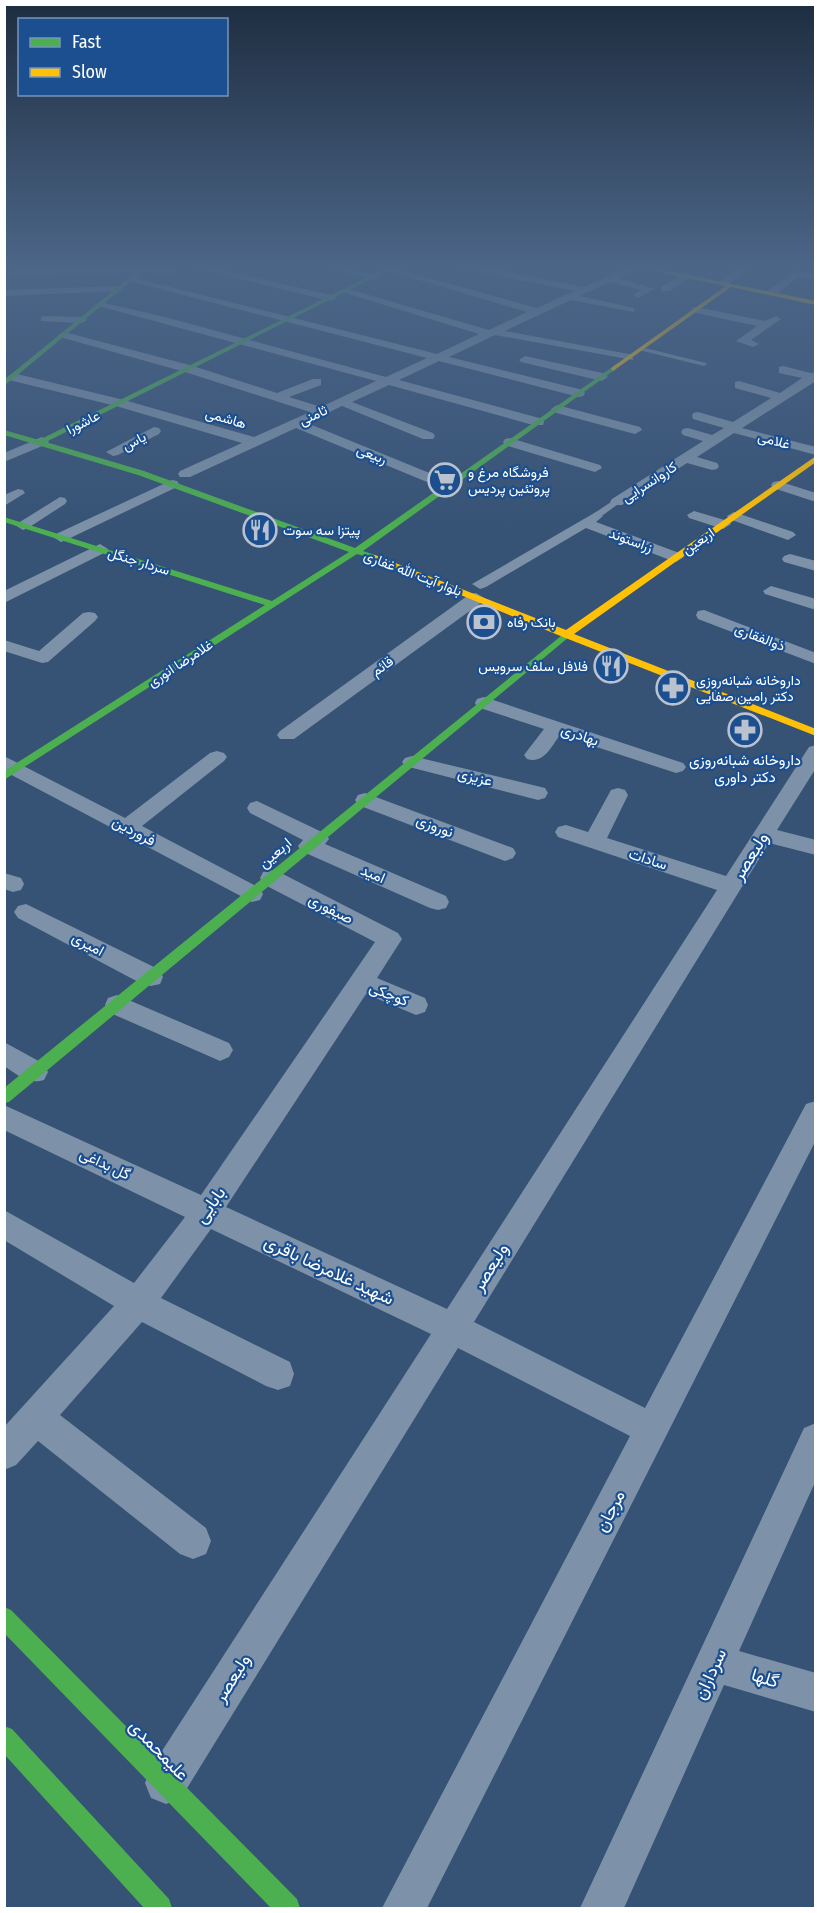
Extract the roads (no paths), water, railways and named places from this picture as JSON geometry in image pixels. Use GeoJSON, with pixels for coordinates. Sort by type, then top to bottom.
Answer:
{"type":"FeatureCollection","features":[{"type":"Feature","properties":{"kind":"street"},"geometry":{"type":"LineString","coordinates":[[9,381],[42,353]]}},
{"type":"Feature","properties":{"kind":"street"},"geometry":{"type":"LineString","coordinates":[[130,353],[189,369],[249,394],[263,393],[321,411]]}},
{"type":"Feature","properties":{"kind":"street","name":"عاشورا"},"geometry":{"type":"LineString","coordinates":[[42,441],[220,353]]}},
{"type":"Feature","properties":{"kind":"street"},"geometry":{"type":"LineString","coordinates":[[288,353],[538,422]]}},
{"type":"Feature","properties":{"kind":"street"},"geometry":{"type":"LineString","coordinates":[[427,353],[579,393]]}},
{"type":"Feature","properties":{"kind":"street","name":"ثامنی"},"geometry":{"type":"LineString","coordinates":[[185,474],[448,353]]}},
{"type":"Feature","properties":{"kind":"street"},"geometry":{"type":"LineString","coordinates":[[604,353],[629,358]]}},
{"type":"Feature","properties":{"kind":"street","name":"غلامرضا انوری"},"geometry":{"type":"LineString","coordinates":[[9,769],[370,542],[635,353]]}},
{"type":"Feature","properties":{"kind":"street"},"geometry":{"type":"LineString","coordinates":[[525,360],[602,377]]}},
{"type":"Feature","properties":{"kind":"street"},"geometry":{"type":"LineString","coordinates":[[783,370],[814,376]]}},
{"type":"Feature","properties":{"kind":"street","name":"کاروانسرایی"},"geometry":{"type":"LineString","coordinates":[[617,502],[814,376]]}},
{"type":"Feature","properties":{"kind":"street"},"geometry":{"type":"LineString","coordinates":[[249,394],[270,380]]}},
{"type":"Feature","properties":{"kind":"street","name":"هاشمی"},"geometry":{"type":"LineString","coordinates":[[9,381],[120,403],[255,442]]}},
{"type":"Feature","properties":{"kind":"street"},"geometry":{"type":"LineString","coordinates":[[277,397],[317,382]]}},
{"type":"Feature","properties":{"kind":"street"},"geometry":{"type":"LineString","coordinates":[[739,385],[781,397]]}},
{"type":"Feature","properties":{"kind":"street"},"geometry":{"type":"LineString","coordinates":[[342,402],[428,436],[378,457]]}},
{"type":"Feature","properties":{"kind":"street"},"geometry":{"type":"LineString","coordinates":[[557,409],[635,430]]}},
{"type":"Feature","properties":{"kind":"street","name":"غلامی"},"geometry":{"type":"LineString","coordinates":[[698,417],[816,451]]}},
{"type":"Feature","properties":{"kind":"street","name":"بلوار آیت الله غفاری"},"geometry":{"type":"LineString","coordinates":[[4,419],[185,474],[370,542],[471,585],[567,634],[816,733]]}},
{"type":"Feature","properties":{"kind":"street","name":"ربیعی"},"geometry":{"type":"LineString","coordinates":[[296,423],[449,486]]}},
{"type":"Feature","properties":{"kind":"street","name":"یاس"},"geometry":{"type":"LineString","coordinates":[[113,452],[154,431]]}},
{"type":"Feature","properties":{"kind":"street","name":"بلوار آیت الله غفاری"},"geometry":{"type":"LineString","coordinates":[[4,432],[42,441],[172,484],[355,551],[500,592]]}},
{"type":"Feature","properties":{"kind":"street"},"geometry":{"type":"LineString","coordinates":[[688,432],[714,440]]}},
{"type":"Feature","properties":{"kind":"street"},"geometry":{"type":"LineString","coordinates":[[4,458],[42,441]]}},
{"type":"Feature","properties":{"kind":"street"},"geometry":{"type":"LineString","coordinates":[[510,442],[596,468]]}},
{"type":"Feature","properties":{"kind":"street"},"geometry":{"type":"LineString","coordinates":[[328,452],[346,444]]}},
{"type":"Feature","properties":{"kind":"street"},"geometry":{"type":"LineString","coordinates":[[685,458],[712,466]]}},
{"type":"Feature","properties":{"kind":"street","name":"اربعین"},"geometry":{"type":"LineString","coordinates":[[4,1097],[567,634],[587,626],[733,512],[778,485],[816,458]]}},
{"type":"Feature","properties":{"kind":"street"},"geometry":{"type":"LineString","coordinates":[[61,537],[172,484]]}},
{"type":"Feature","properties":{"kind":"street"},"geometry":{"type":"LineString","coordinates":[[778,485],[816,498]]}},
{"type":"Feature","properties":{"kind":"street"},"geometry":{"type":"LineString","coordinates":[[4,502],[18,494]]}},
{"type":"Feature","properties":{"kind":"street"},"geometry":{"type":"LineString","coordinates":[[23,525],[60,501]]}},
{"type":"Feature","properties":{"kind":"street"},"geometry":{"type":"LineString","coordinates":[[694,515],[733,512],[786,530]]}},
{"type":"Feature","properties":{"kind":"street","name":"کاروانسرایی"},"geometry":{"type":"LineString","coordinates":[[471,585],[591,519]]}},
{"type":"Feature","properties":{"kind":"street","name":"زراستوند"},"geometry":{"type":"LineString","coordinates":[[591,519],[676,556]]}},
{"type":"Feature","properties":{"kind":"street","name":"سردار جنگل"},"geometry":{"type":"LineString","coordinates":[[5,520],[273,604]]}},
{"type":"Feature","properties":{"kind":"street"},"geometry":{"type":"LineString","coordinates":[[551,527],[566,534]]}},
{"type":"Feature","properties":{"kind":"street"},"geometry":{"type":"LineString","coordinates":[[4,598],[100,549]]}},
{"type":"Feature","properties":{"kind":"street"},"geometry":{"type":"LineString","coordinates":[[790,559],[816,566]]}},
{"type":"Feature","properties":{"kind":"street","name":"قائم"},"geometry":{"type":"LineString","coordinates":[[287,735],[471,585]]}},
{"type":"Feature","properties":{"kind":"street"},"geometry":{"type":"LineString","coordinates":[[771,591],[816,605]]}},
{"type":"Feature","properties":{"kind":"street","name":"ذوالفقاری"},"geometry":{"type":"LineString","coordinates":[[704,615],[816,659]]}},
{"type":"Feature","properties":{"kind":"street"},"geometry":{"type":"LineString","coordinates":[[561,616],[587,626]]}},
{"type":"Feature","properties":{"kind":"street"},"geometry":{"type":"LineString","coordinates":[[4,645],[42,658],[89,617]]}},
{"type":"Feature","properties":{"kind":"street","name":"بهادری"},"geometry":{"type":"LineString","coordinates":[[484,703],[676,767]]}},
{"type":"Feature","properties":{"kind":"street"},"geometry":{"type":"LineString","coordinates":[[534,755],[556,727]]}},
{"type":"Feature","properties":{"kind":"street","name":"ولیعصر"},"geometry":{"type":"LineString","coordinates":[[166,1783],[816,751]]}},
{"type":"Feature","properties":{"kind":"street"},"geometry":{"type":"LineString","coordinates":[[127,827],[217,757]]}},
{"type":"Feature","properties":{"kind":"street","name":"عزیزی"},"geometry":{"type":"LineString","coordinates":[[412,762],[538,793]]}},
{"type":"Feature","properties":{"kind":"street","name":"فروردین"},"geometry":{"type":"LineString","coordinates":[[9,769],[127,827],[252,894]]}},
{"type":"Feature","properties":{"kind":"street"},"geometry":{"type":"LineString","coordinates":[[594,842],[618,795]]}},
{"type":"Feature","properties":{"kind":"street","name":"نوروزی"},"geometry":{"type":"LineString","coordinates":[[365,800],[505,853]]}},
{"type":"Feature","properties":{"kind":"street","name":"امید"},"geometry":{"type":"LineString","coordinates":[[257,808],[313,842],[438,902]]}},
{"type":"Feature","properties":{"kind":"street","name":"سادات"},"geometry":{"type":"LineString","coordinates":[[566,832],[730,886]]}},
{"type":"Feature","properties":{"kind":"street"},"geometry":{"type":"LineString","coordinates":[[763,834],[816,848]]}},
{"type":"Feature","properties":{"kind":"street","name":"صیفوری"},"geometry":{"type":"LineString","coordinates":[[271,878],[390,939]]}},
{"type":"Feature","properties":{"kind":"street","name":"امیری"},"geometry":{"type":"LineString","coordinates":[[26,912],[151,977]]}},
{"type":"Feature","properties":{"kind":"street","name":"بابایی"},"geometry":{"type":"LineString","coordinates":[[4,1453],[138,1303],[206,1212],[390,939]]}},
{"type":"Feature","properties":{"kind":"street","name":"کوچکی"},"geometry":{"type":"LineString","coordinates":[[361,982],[416,1005]]}},
{"type":"Feature","properties":{"kind":"street"},"geometry":{"type":"LineString","coordinates":[[117,1005],[220,1050]]}},
{"type":"Feature","properties":{"kind":"street"},"geometry":{"type":"LineString","coordinates":[[4,1052],[35,1072]]}},
{"type":"Feature","properties":{"kind":"street","name":"مرجان"},"geometry":{"type":"LineString","coordinates":[[404,1908],[816,1112]]}},
{"type":"Feature","properties":{"kind":"street","name":"گل بداغی"},"geometry":{"type":"LineString","coordinates":[[4,1117],[206,1212]]}},
{"type":"Feature","properties":{"kind":"street","name":"شهید غلامرضا باقری"},"geometry":{"type":"LineString","coordinates":[[206,1212],[452,1328],[652,1429]]}},
{"type":"Feature","properties":{"kind":"street"},"geometry":{"type":"LineString","coordinates":[[4,1224],[138,1303],[278,1374]]}},
{"type":"Feature","properties":{"kind":"street"},"geometry":{"type":"LineString","coordinates":[[36,1418],[193,1541]]}},
{"type":"Feature","properties":{"kind":"street","name":"سرداران"},"geometry":{"type":"LineString","coordinates":[[602,1908],[816,1440]]}},
{"type":"Feature","properties":{"kind":"street","name":"علیمحمدی"},"geometry":{"type":"LineString","coordinates":[[4,1617],[288,1908]]}},
{"type":"Feature","properties":{"kind":"street","name":"گلها"},"geometry":{"type":"LineString","coordinates":[[715,1663],[816,1693]]}},
{"type":"Feature","properties":{"kind":"street"},"geometry":{"type":"LineString","coordinates":[[4,1737],[160,1908]]}},
{"type":"Feature","properties":{"kind":"lane"},"geometry":{"type":"LineString","coordinates":[[659,353],[704,364]]}},
{"type":"Feature","properties":{"kind":"lane","name":"کاروانسرایی"},"geometry":{"type":"LineString","coordinates":[[591,519],[617,502]]}},
{"type":"Feature","properties":{"kind":"place","name":"فروشگاه مرغ و پروتئین پردیس"},"geometry":{"type":"Point","coordinates":[445,480]}},
{"type":"Feature","properties":{"kind":"place","name":"پیتزا سه سوت"},"geometry":{"type":"Point","coordinates":[260,530]}},
{"type":"Feature","properties":{"kind":"place","name":"بانک رفاه"},"geometry":{"type":"Point","coordinates":[484,622]}},
{"type":"Feature","properties":{"kind":"place","name":"فلافل سلف سرویس"},"geometry":{"type":"Point","coordinates":[611,666]}},
{"type":"Feature","properties":{"kind":"place","name":"داروخانه شبانه‌روزی دکتر رامین صفایی"},"geometry":{"type":"Point","coordinates":[673,688]}},
{"type":"Feature","properties":{"kind":"place","name":"داروخانه شبانه‌روزی دکتر داوری"},"geometry":{"type":"Point","coordinates":[745,730]}}]}
